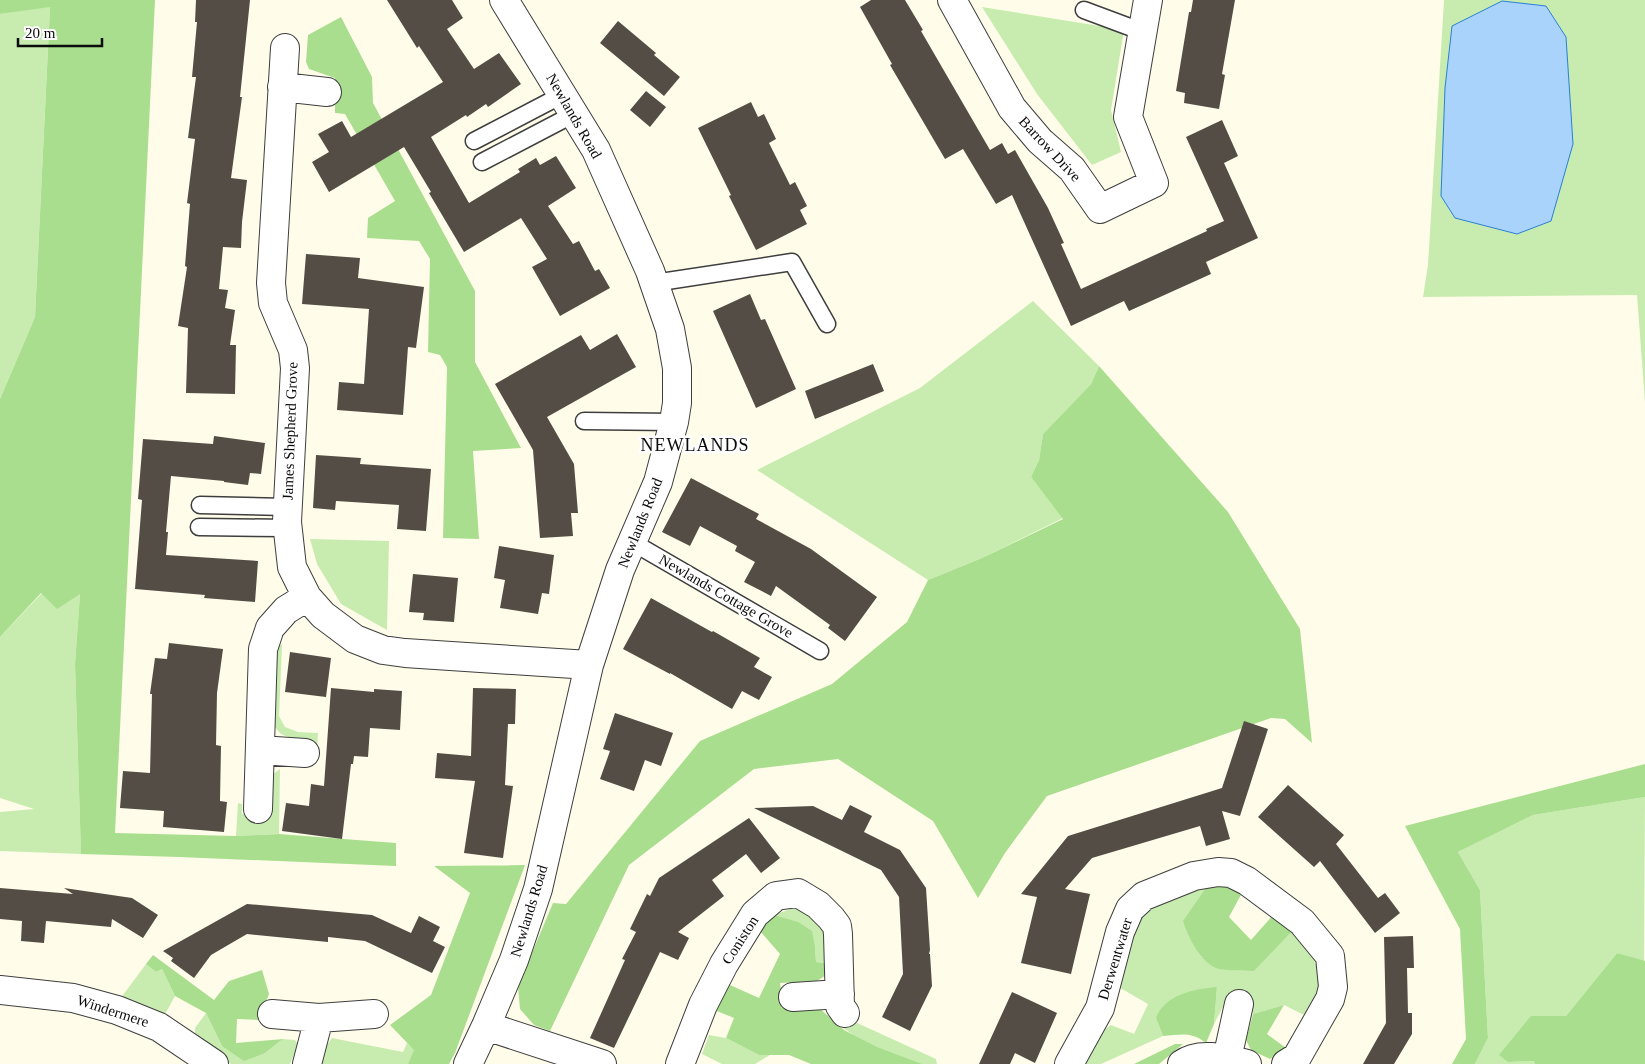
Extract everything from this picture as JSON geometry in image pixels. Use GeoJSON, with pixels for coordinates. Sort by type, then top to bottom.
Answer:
{"type":"FeatureCollection","features":[{"type":"Feature","properties":{"kind":"street","name":"Newlands Road"},"geometry":{"type":"LineString","coordinates":[[468,1064],[514,960],[538,889],[589,665],[620,570],[658,482],[674,422],[677,403],[677,368],[670,329],[650,271],[596,150],[504,0]]}},
{"type":"Feature","properties":{"kind":"street","name":"Barrow Drive"},"geometry":{"type":"LineString","coordinates":[[960,2],[1012,108],[1040,141],[1072,169],[1100,210],[1154,183],[1128,116],[1148,0]]}},
{"type":"Feature","properties":{"kind":"street","name":"James Shepherd Grove"},"geometry":{"type":"LineString","coordinates":[[285,48],[271,283],[273,303],[293,350],[295,368],[287,518],[292,567],[307,597],[323,614],[355,639],[384,650],[589,665]]}},
{"type":"Feature","properties":{"kind":"street"},"geometry":{"type":"LineString","coordinates":[[282,87],[327,92]]}},
{"type":"Feature","properties":{"kind":"street"},"geometry":{"type":"LineString","coordinates":[[258,809],[263,649],[270,628],[286,610],[307,597]]}},
{"type":"Feature","properties":{"kind":"street"},"geometry":{"type":"LineString","coordinates":[[260,750],[305,753]]}},
{"type":"Feature","properties":{"kind":"street","name":"Derwentwater"},"geometry":{"type":"LineString","coordinates":[[1069,1064],[1100,1008],[1120,932],[1130,909],[1144,896],[1194,876],[1218,872],[1231,874],[1247,881],[1302,922],[1330,956],[1333,987],[1330,999],[1297,1057],[1286,1064]]}},
{"type":"Feature","properties":{"kind":"street","name":"Coniston"},"geometry":{"type":"LineString","coordinates":[[680,1064],[703,1005],[724,964],[755,914],[776,896],[798,893],[818,905],[832,918],[837,926],[842,1003],[793,997]]}},
{"type":"Feature","properties":{"kind":"street","name":"Windermere"},"geometry":{"type":"LineString","coordinates":[[0,990],[73,998],[117,1010],[160,1027],[214,1064]]}},
{"type":"Feature","properties":{"kind":"street"},"geometry":{"type":"LineString","coordinates":[[1182,1064],[1201,1056],[1237,1062],[1239,1004]]}},
{"type":"Feature","properties":{"kind":"street"},"geometry":{"type":"LineString","coordinates":[[272,1014],[319,1018],[374,1014]]}},
{"type":"Feature","properties":{"kind":"street"},"geometry":{"type":"LineString","coordinates":[[307,1064],[319,1018]]}},
{"type":"Feature","properties":{"kind":"street"},"geometry":{"type":"LineString","coordinates":[[486,1026],[602,1064]]}},
{"type":"Feature","properties":{"kind":"lane"},"geometry":{"type":"LineString","coordinates":[[1084,10],[1143,32]]}},
{"type":"Feature","properties":{"kind":"lane"},"geometry":{"type":"LineString","coordinates":[[474,141],[568,104]]}},
{"type":"Feature","properties":{"kind":"lane"},"geometry":{"type":"LineString","coordinates":[[482,162],[568,104]]}},
{"type":"Feature","properties":{"kind":"lane"},"geometry":{"type":"LineString","coordinates":[[654,283],[792,262],[827,324]]}},
{"type":"Feature","properties":{"kind":"lane"},"geometry":{"type":"LineString","coordinates":[[584,421],[674,422]]}},
{"type":"Feature","properties":{"kind":"lane"},"geometry":{"type":"LineString","coordinates":[[200,505],[287,518]]}},
{"type":"Feature","properties":{"kind":"lane"},"geometry":{"type":"LineString","coordinates":[[199,527],[287,518]]}},
{"type":"Feature","properties":{"kind":"lane","name":"Newlands Cottage Grove"},"geometry":{"type":"LineString","coordinates":[[632,542],[820,651]]}},
{"type":"Feature","properties":{"kind":"green space"},"geometry":{"type":"Polygon","coordinates":[[[0,0],[155,0],[115,833],[236,836],[279,834],[396,843],[396,866],[81,854],[75,664],[80,594],[57,609],[41,593],[0,637],[0,399],[35,317],[50,7],[0,14],[0,0]]]}},
{"type":"Feature","properties":{"kind":"green space"},"geometry":{"type":"Polygon","coordinates":[[[1444,0],[1645,0],[1645,402],[1637,295],[1423,297],[1428,265],[1444,0]]]}},
{"type":"Feature","properties":{"kind":"green space"},"geometry":{"type":"Polygon","coordinates":[[[50,6],[35,317],[0,399],[0,14],[50,6]]]}},
{"type":"Feature","properties":{"kind":"green space"},"geometry":{"type":"Polygon","coordinates":[[[982,7],[1124,30],[1111,110],[1121,152],[1092,165],[1037,94],[982,7]]]}},
{"type":"Feature","properties":{"kind":"green space"},"geometry":{"type":"Polygon","coordinates":[[[341,17],[372,77],[373,103],[475,291],[475,362],[521,448],[473,451],[479,539],[443,538],[447,367],[440,355],[428,352],[430,259],[419,241],[367,238],[368,218],[395,201],[345,114],[335,113],[335,78],[309,69],[306,62],[308,35],[341,17]]]}},
{"type":"Feature","properties":{"kind":"green space"},"geometry":{"type":"Polygon","coordinates":[[[1033,301],[1099,366],[1091,384],[1043,434],[1039,460],[1031,477],[1063,518],[982,558],[928,580],[757,470],[920,388],[1033,301]]]}},
{"type":"Feature","properties":{"kind":"green space"},"geometry":{"type":"Polygon","coordinates":[[[1099,366],[1228,512],[1300,629],[1312,743],[1285,719],[1271,718],[1047,796],[1005,853],[978,898],[933,821],[838,759],[754,769],[629,865],[550,1031],[534,1025],[520,1009],[518,986],[553,903],[566,904],[700,741],[832,684],[907,622],[928,580],[982,558],[1063,519],[1031,477],[1039,460],[1043,434],[1091,384],[1099,366]]]}},
{"type":"Feature","properties":{"kind":"green space"},"geometry":{"type":"Polygon","coordinates":[[[310,539],[389,541],[387,630],[341,604],[317,564],[310,539]]]}},
{"type":"Feature","properties":{"kind":"green space"},"geometry":{"type":"Polygon","coordinates":[[[42,593],[80,594],[75,664],[81,854],[0,851],[0,812],[34,809],[0,798],[0,637],[42,593]]]}},
{"type":"Feature","properties":{"kind":"green space"},"geometry":{"type":"Polygon","coordinates":[[[276,644],[282,645],[279,716],[285,727],[298,732],[318,733],[316,764],[310,764],[293,739],[281,734],[271,723],[276,644]]]}},
{"type":"Feature","properties":{"kind":"green space"},"geometry":{"type":"Polygon","coordinates":[[[1645,764],[1645,797],[1533,815],[1458,852],[1480,890],[1488,1038],[1475,1064],[1452,1064],[1466,1039],[1460,929],[1405,826],[1645,764]]]}},
{"type":"Feature","properties":{"kind":"green space"},"geometry":{"type":"Polygon","coordinates":[[[280,769],[279,834],[236,836],[238,803],[242,804],[242,814],[264,815],[272,775],[280,769]]]}},
{"type":"Feature","properties":{"kind":"green space"},"geometry":{"type":"Polygon","coordinates":[[[1645,797],[1644,962],[1617,953],[1566,1016],[1508,1062],[1535,1061],[1535,1064],[1475,1064],[1488,1038],[1480,890],[1458,852],[1533,815],[1645,797]]]}},
{"type":"Feature","properties":{"kind":"green space"},"geometry":{"type":"Polygon","coordinates":[[[525,865],[455,1053],[449,1064],[408,1064],[414,1050],[390,1025],[431,995],[470,893],[434,866],[525,865]]]}},
{"type":"Feature","properties":{"kind":"green space"},"geometry":{"type":"Polygon","coordinates":[[[1230,880],[1243,891],[1229,917],[1251,940],[1274,914],[1293,930],[1254,971],[1223,970],[1206,962],[1188,935],[1183,921],[1210,882],[1230,880]]]}},
{"type":"Feature","properties":{"kind":"green space"},"geometry":{"type":"Polygon","coordinates":[[[1210,882],[1201,957],[1293,930],[1307,942],[1319,972],[1318,1000],[1308,1017],[1284,1005],[1253,1014],[1250,999],[1227,999],[1214,1024],[1217,987],[1156,1018],[1163,1036],[1101,1064],[1080,1064],[1096,1035],[1111,1025],[1134,1034],[1148,1004],[1115,985],[1140,911],[1210,882]]]}},
{"type":"Feature","properties":{"kind":"green space"},"geometry":{"type":"Polygon","coordinates":[[[793,908],[805,910],[826,930],[830,964],[816,962],[815,947],[774,915],[793,908]]]}},
{"type":"Feature","properties":{"kind":"green space"},"geometry":{"type":"Polygon","coordinates":[[[774,915],[798,922],[812,931],[816,962],[830,964],[826,975],[817,981],[780,983],[783,1006],[818,1007],[844,1030],[877,1047],[922,1064],[811,1064],[789,1055],[759,1055],[726,1038],[734,1018],[712,1009],[717,993],[730,985],[759,998],[780,954],[760,931],[759,925],[774,915]]]}},
{"type":"Feature","properties":{"kind":"green space"},"geometry":{"type":"Polygon","coordinates":[[[1617,953],[1645,961],[1645,1064],[1535,1064],[1534,1061],[1508,1062],[1499,1055],[1531,1016],[1566,1016],[1617,953]]]}},
{"type":"Feature","properties":{"kind":"green space"},"geometry":{"type":"Polygon","coordinates":[[[153,955],[214,1000],[229,981],[262,970],[269,994],[259,1020],[237,1019],[236,1043],[283,1039],[265,1053],[244,1061],[222,1046],[206,1013],[175,996],[162,969],[156,972],[146,964],[153,955]]]}},
{"type":"Feature","properties":{"kind":"green space"},"geometry":{"type":"Polygon","coordinates":[[[146,964],[156,972],[162,969],[175,996],[164,1016],[128,1007],[123,995],[146,964]]]}},
{"type":"Feature","properties":{"kind":"green space"},"geometry":{"type":"Polygon","coordinates":[[[1217,987],[1214,1024],[1206,1043],[1190,1035],[1163,1036],[1156,1018],[1166,1003],[1190,991],[1217,987]]]}},
{"type":"Feature","properties":{"kind":"green space"},"geometry":{"type":"Polygon","coordinates":[[[1284,1005],[1267,1034],[1286,1048],[1270,1059],[1251,1050],[1246,1040],[1253,1014],[1284,1005]]]}},
{"type":"Feature","properties":{"kind":"green space"},"geometry":{"type":"Polygon","coordinates":[[[206,1013],[222,1046],[265,1053],[283,1039],[295,1040],[298,1045],[290,1064],[231,1064],[201,1047],[195,1035],[195,1028],[206,1013]]]}},
{"type":"Feature","properties":{"kind":"green space"},"geometry":{"type":"Polygon","coordinates":[[[836,1022],[845,1024],[855,1022],[936,1059],[937,1064],[921,1064],[888,1053],[854,1035],[836,1022]]]}},
{"type":"Feature","properties":{"kind":"green space"},"geometry":{"type":"Polygon","coordinates":[[[709,1035],[726,1038],[759,1055],[770,1055],[755,1064],[722,1064],[702,1054],[709,1035]]]}},
{"type":"Feature","properties":{"kind":"green space"},"geometry":{"type":"Polygon","coordinates":[[[332,1038],[403,1052],[407,1043],[415,1050],[408,1064],[320,1064],[326,1046],[332,1038]]]}},
{"type":"Feature","properties":{"kind":"green space"},"geometry":{"type":"Polygon","coordinates":[[[1175,1044],[1183,1044],[1159,1064],[1134,1064],[1175,1044]]]}},
{"type":"Feature","properties":{"kind":"water"},"geometry":{"type":"Polygon","coordinates":[[[1502,1],[1546,6],[1566,37],[1573,144],[1551,221],[1517,234],[1455,218],[1441,196],[1445,88],[1452,26],[1502,1]]]}},
{"type":"Feature","properties":{"kind":"building"},"geometry":{"type":"Polygon","coordinates":[[[196,0],[250,0],[240,97],[242,97],[231,178],[247,180],[241,248],[223,247],[219,289],[228,290],[225,308],[235,310],[230,345],[236,345],[235,394],[186,393],[188,328],[178,326],[187,267],[185,266],[190,204],[187,203],[195,139],[188,138],[196,77],[192,77],[197,22],[195,22],[196,0]]]}},
{"type":"Feature","properties":{"kind":"building"},"geometry":{"type":"Polygon","coordinates":[[[387,0],[452,0],[463,18],[447,29],[474,69],[499,53],[521,84],[488,107],[486,104],[431,137],[469,203],[520,172],[518,169],[536,158],[540,165],[556,156],[576,188],[548,206],[573,244],[579,241],[595,271],[599,269],[610,288],[560,316],[532,267],[547,259],[521,218],[464,252],[404,147],[329,192],[312,162],[329,152],[318,134],[342,121],[351,137],[443,82],[419,46],[417,48],[387,0]]]}},
{"type":"Feature","properties":{"kind":"building"},"geometry":{"type":"Polygon","coordinates":[[[871,0],[905,0],[990,150],[1002,143],[1008,154],[1015,150],[1048,208],[1064,243],[1061,244],[1081,289],[1207,231],[1206,229],[1224,221],[1186,137],[1222,120],[1238,156],[1224,163],[1258,238],[1206,262],[1211,274],[1129,311],[1124,301],[1071,326],[1012,195],[996,204],[963,149],[945,159],[890,65],[892,64],[860,7],[871,0]]]}},
{"type":"Feature","properties":{"kind":"building"},"geometry":{"type":"Polygon","coordinates":[[[1193,0],[1235,0],[1222,74],[1225,75],[1219,109],[1184,103],[1185,93],[1176,91],[1189,12],[1191,12],[1193,0]]]}},
{"type":"Feature","properties":{"kind":"building"},"geometry":{"type":"Polygon","coordinates":[[[618,21],[656,53],[654,55],[680,77],[664,96],[600,43],[618,21]]]}},
{"type":"Feature","properties":{"kind":"building"},"geometry":{"type":"Polygon","coordinates":[[[646,91],[666,107],[650,127],[630,110],[646,91]]]}},
{"type":"Feature","properties":{"kind":"building"},"geometry":{"type":"Polygon","coordinates":[[[751,102],[758,117],[764,114],[776,139],[769,143],[790,185],[795,182],[807,206],[800,210],[807,224],[756,250],[698,128],[751,102]]]}},
{"type":"Feature","properties":{"kind":"building"},"geometry":{"type":"Polygon","coordinates":[[[306,254],[360,258],[358,278],[424,287],[416,348],[408,347],[403,415],[337,410],[339,382],[364,384],[369,309],[302,304],[306,254]]]}},
{"type":"Feature","properties":{"kind":"building"},"geometry":{"type":"Polygon","coordinates":[[[750,294],[761,320],[765,319],[796,389],[756,408],[713,311],[750,294]]]}},
{"type":"Feature","properties":{"kind":"building"},"geometry":{"type":"Polygon","coordinates":[[[617,334],[636,367],[547,417],[574,464],[578,513],[571,513],[573,536],[540,538],[533,450],[495,384],[581,335],[590,350],[617,334]]]}},
{"type":"Feature","properties":{"kind":"building"},"geometry":{"type":"Polygon","coordinates":[[[873,364],[884,391],[815,419],[805,391],[873,364]]]}},
{"type":"Feature","properties":{"kind":"building"},"geometry":{"type":"Polygon","coordinates":[[[214,436],[265,443],[261,474],[250,473],[248,485],[171,476],[166,555],[258,561],[255,602],[204,598],[205,595],[135,589],[142,500],[138,499],[143,439],[213,444],[214,436]]]}},
{"type":"Feature","properties":{"kind":"building"},"geometry":{"type":"Polygon","coordinates":[[[316,455],[361,458],[360,464],[431,469],[426,531],[397,529],[399,505],[336,501],[335,510],[313,508],[316,455]]]}},
{"type":"Feature","properties":{"kind":"building"},"geometry":{"type":"Polygon","coordinates":[[[691,478],[759,514],[756,519],[811,549],[877,597],[845,641],[828,628],[830,625],[776,586],[771,596],[744,582],[755,562],[735,551],[737,546],[700,526],[690,546],[662,532],[691,478]]]}},
{"type":"Feature","properties":{"kind":"building"},"geometry":{"type":"Polygon","coordinates":[[[499,546],[554,555],[549,594],[542,593],[538,614],[500,608],[505,580],[494,578],[499,546]]]}},
{"type":"Feature","properties":{"kind":"building"},"geometry":{"type":"Polygon","coordinates":[[[413,574],[458,578],[454,622],[423,620],[424,613],[409,612],[413,574]]]}},
{"type":"Feature","properties":{"kind":"building"},"geometry":{"type":"Polygon","coordinates":[[[651,598],[760,658],[754,667],[772,677],[759,700],[742,691],[732,709],[670,673],[623,649],[651,598]]]}},
{"type":"Feature","properties":{"kind":"building"},"geometry":{"type":"Polygon","coordinates":[[[169,643],[223,649],[217,693],[216,745],[221,746],[220,801],[227,802],[224,832],[163,827],[164,811],[120,808],[123,771],[150,773],[152,694],[150,694],[155,658],[167,659],[169,643]]]}},
{"type":"Feature","properties":{"kind":"building"},"geometry":{"type":"Polygon","coordinates":[[[290,652],[331,658],[326,697],[285,692],[290,652]]]}},
{"type":"Feature","properties":{"kind":"building"},"geometry":{"type":"Polygon","coordinates":[[[331,688],[374,692],[374,689],[402,691],[400,730],[370,728],[368,757],[354,756],[353,764],[351,764],[342,839],[282,831],[286,803],[309,806],[311,784],[324,786],[331,688]]]}},
{"type":"Feature","properties":{"kind":"building"},"geometry":{"type":"Polygon","coordinates":[[[473,688],[516,689],[515,724],[508,724],[505,785],[513,786],[503,858],[464,853],[475,781],[435,778],[437,753],[471,756],[473,688]]]}},
{"type":"Feature","properties":{"kind":"building"},"geometry":{"type":"Polygon","coordinates":[[[615,713],[673,733],[661,766],[645,760],[634,791],[600,779],[610,751],[603,749],[615,713]]]}},
{"type":"Feature","properties":{"kind":"building"},"geometry":{"type":"Polygon","coordinates":[[[1244,721],[1268,729],[1240,816],[1222,811],[1230,839],[1206,846],[1200,826],[1092,858],[1065,889],[1090,894],[1071,974],[1021,963],[1037,897],[1021,894],[1068,836],[1222,788],[1244,721]]]}},
{"type":"Feature","properties":{"kind":"building"},"geometry":{"type":"Polygon","coordinates":[[[1288,785],[1344,835],[1336,844],[1378,898],[1385,893],[1400,913],[1375,933],[1320,861],[1314,867],[1258,817],[1288,785]]]}},
{"type":"Feature","properties":{"kind":"building"},"geometry":{"type":"Polygon","coordinates":[[[850,805],[872,816],[864,832],[900,850],[926,888],[932,986],[910,1031],[882,1017],[903,974],[899,897],[881,870],[754,808],[813,806],[842,820],[850,805]]]}},
{"type":"Feature","properties":{"kind":"building"},"geometry":{"type":"Polygon","coordinates":[[[749,818],[780,858],[761,873],[746,854],[712,880],[724,896],[678,932],[689,938],[678,960],[660,952],[614,1048],[590,1038],[625,960],[622,959],[636,932],[630,929],[647,894],[650,896],[659,878],[749,818]]]}},
{"type":"Feature","properties":{"kind":"building"},"geometry":{"type":"Polygon","coordinates":[[[0,888],[73,894],[64,888],[132,898],[158,915],[143,938],[112,919],[111,927],[46,921],[44,943],[21,941],[22,921],[0,919],[0,888]]]}},
{"type":"Feature","properties":{"kind":"building"},"geometry":{"type":"Polygon","coordinates":[[[247,904],[372,915],[411,933],[419,916],[440,927],[433,941],[445,947],[432,973],[365,941],[328,937],[328,942],[247,934],[211,955],[194,978],[171,961],[173,958],[163,951],[247,904]]]}},
{"type":"Feature","properties":{"kind":"building"},"geometry":{"type":"Polygon","coordinates":[[[1413,936],[1414,968],[1407,968],[1408,1013],[1412,1013],[1412,1034],[1394,1064],[1363,1064],[1386,1023],[1384,937],[1413,936]]]}},
{"type":"Feature","properties":{"kind":"building"},"geometry":{"type":"Polygon","coordinates":[[[1012,992],[1057,1013],[1035,1063],[1015,1053],[1010,1064],[979,1064],[1012,992]]]}},
{"type":"Feature","properties":{"kind":"district","name":"NEWLANDS"},"geometry":{"type":"Point","coordinates":[695,445]}}]}
